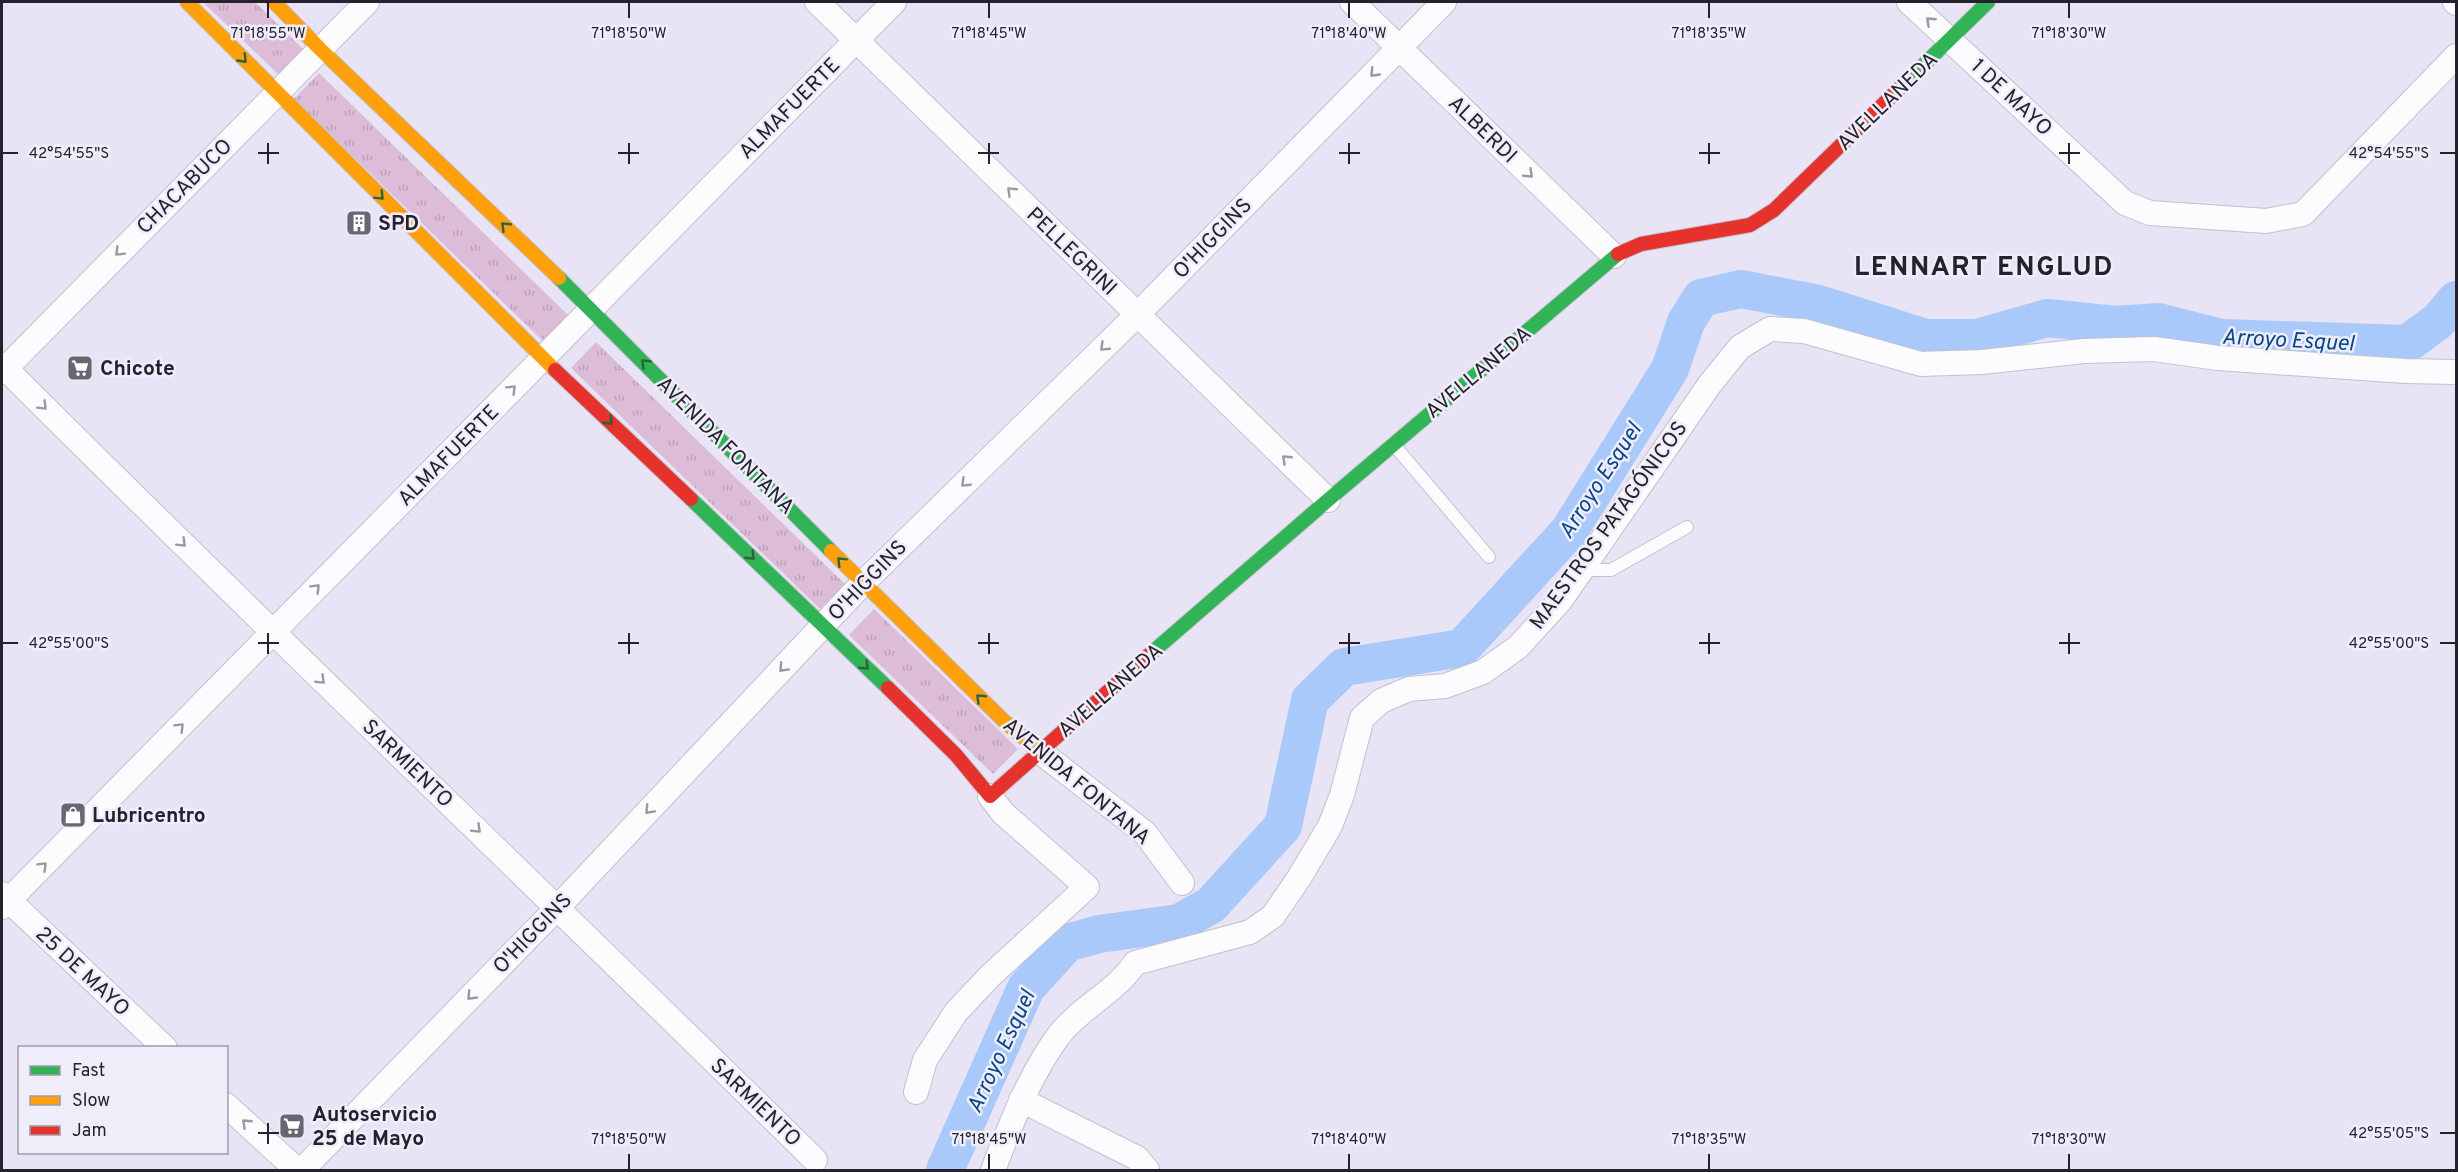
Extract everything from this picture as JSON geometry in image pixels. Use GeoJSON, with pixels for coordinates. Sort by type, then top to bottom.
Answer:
{"type":"FeatureCollection","features":[{"type":"Feature","properties":{"kind":"street"},"geometry":{"type":"LineString","coordinates":[[187,2],[543,358],[956,755],[1003,813],[1087,887],[991,975],[956,1012],[925,1060],[916,1092]]}},
{"type":"Feature","properties":{"kind":"street","name":"AVENIDA FONTANA"},"geometry":{"type":"LineString","coordinates":[[274,2],[591,309],[862,583],[995,713],[1039,751],[1145,833],[1182,884]]}},
{"type":"Feature","properties":{"kind":"street","name":"CHACABUCO"},"geometry":{"type":"LineString","coordinates":[[3,368],[367,2]]}},
{"type":"Feature","properties":{"kind":"street","name":"PELLEGRINI"},"geometry":{"type":"LineString","coordinates":[[816,2],[1328,500]]}},
{"type":"Feature","properties":{"kind":"street","name":"ALMAFUERTE"},"geometry":{"type":"LineString","coordinates":[[4,901],[273,633],[894,2]]}},
{"type":"Feature","properties":{"kind":"street","name":"ALBERDI"},"geometry":{"type":"LineString","coordinates":[[1352,2],[1614,256]]}},
{"type":"Feature","properties":{"kind":"street","name":"O'HIGGINS"},"geometry":{"type":"LineString","coordinates":[[302,1170],[558,907],[862,583],[1137,315],[1444,2]]}},
{"type":"Feature","properties":{"kind":"street","name":"1 DE MAYO"},"geometry":{"type":"LineString","coordinates":[[1909,2],[2125,202],[2150,213],[2266,221],[2303,214],[2457,56]]}},
{"type":"Feature","properties":{"kind":"street","name":"AVELLANEDA"},"geometry":{"type":"LineString","coordinates":[[990,796],[1328,500],[1614,256],[1641,244],[1750,225],[1774,210],[1988,2]]}},
{"type":"Feature","properties":{"kind":"street","name":"MAESTROS PATAGÓNICOS"},"geometry":{"type":"LineString","coordinates":[[993,1170],[1021,1101],[1059,1035],[1087,1006],[1127,975],[1135,963],[1250,932],[1273,916],[1330,826],[1342,795],[1362,718],[1382,701],[1409,689],[1445,686],[1483,672],[1518,647],[1560,600],[1710,384],[1740,347],[1770,329],[1804,331],[1921,364],[1982,362],[2084,351],[2154,349],[2218,358],[2405,371],[2457,372]]}},
{"type":"Feature","properties":{"kind":"street","name":"SARMIENTO"},"geometry":{"type":"LineString","coordinates":[[3,368],[815,1160]]}},
{"type":"Feature","properties":{"kind":"street","name":"25 DE MAYO"},"geometry":{"type":"LineString","coordinates":[[4,901],[164,1046]]}},
{"type":"Feature","properties":{"kind":"street"},"geometry":{"type":"LineString","coordinates":[[1021,1101],[1137,1158],[1147,1170]]}},
{"type":"Feature","properties":{"kind":"street"},"geometry":{"type":"LineString","coordinates":[[228,1107],[297,1170]]}},
{"type":"Feature","properties":{"kind":"lane"},"geometry":{"type":"LineString","coordinates":[[1393,444],[1489,557]]}},
{"type":"Feature","properties":{"kind":"lane"},"geometry":{"type":"LineString","coordinates":[[1581,570],[1611,570],[1687,527]]}},
{"type":"Feature","properties":{"kind":"green space"},"geometry":{"type":"Polygon","coordinates":[[[203,2],[255,2],[304,50],[279,75],[203,2]]]}},
{"type":"Feature","properties":{"kind":"green space"},"geometry":{"type":"Polygon","coordinates":[[[319,73],[568,315],[543,341],[294,99],[319,73]]]}},
{"type":"Feature","properties":{"kind":"green space"},"geometry":{"type":"Polygon","coordinates":[[[596,342],[845,584],[820,609],[571,368],[596,342]]]}},
{"type":"Feature","properties":{"kind":"green space"},"geometry":{"type":"Polygon","coordinates":[[[874,609],[1018,749],[993,774],[849,635],[874,609]]]}},
{"type":"Feature","properties":{"kind":"waterway","name":"Arroyo Esquel"},"geometry":{"type":"LineString","coordinates":[[945,1170],[1026,988],[1067,943],[1099,934],[1179,923],[1211,905],[1283,826],[1310,700],[1344,667],[1462,648],[1569,531],[1670,369],[1686,322],[1701,298],[1741,289],[1819,304],[1926,338],[1977,338],[2047,318],[2116,325],[2158,322],[2221,338],[2407,344],[2438,321],[2456,300]]}},
{"type":"Feature","properties":{"kind":"traffic: fast"},"geometry":{"type":"LineString","coordinates":[[1908,80],[1988,2]]}},
{"type":"Feature","properties":{"kind":"traffic: fast"},"geometry":{"type":"LineString","coordinates":[[1149,655],[1618,254]]}},
{"type":"Feature","properties":{"kind":"traffic: fast"},"geometry":{"type":"LineString","coordinates":[[559,278],[831,551]]}},
{"type":"Feature","properties":{"kind":"traffic: fast"},"geometry":{"type":"LineString","coordinates":[[691,499],[888,688]]}},
{"type":"Feature","properties":{"kind":"traffic: slow"},"geometry":{"type":"LineString","coordinates":[[187,2],[555,370]]}},
{"type":"Feature","properties":{"kind":"traffic: slow"},"geometry":{"type":"LineString","coordinates":[[274,2],[559,278]]}},
{"type":"Feature","properties":{"kind":"traffic: slow"},"geometry":{"type":"LineString","coordinates":[[831,551],[1004,721],[1039,751]]}},
{"type":"Feature","properties":{"kind":"traffic: jam"},"geometry":{"type":"LineString","coordinates":[[1618,254],[1641,244],[1750,225],[1774,210],[1908,80]]}},
{"type":"Feature","properties":{"kind":"traffic: jam"},"geometry":{"type":"LineString","coordinates":[[555,370],[691,499]]}},
{"type":"Feature","properties":{"kind":"traffic: jam"},"geometry":{"type":"LineString","coordinates":[[888,688],[956,755],[990,796],[1149,655]]}},
{"type":"Feature","properties":{"kind":"place","name":"SPD"},"geometry":{"type":"Point","coordinates":[359,223]}},
{"type":"Feature","properties":{"kind":"place","name":"Chicote"},"geometry":{"type":"Point","coordinates":[80,368]}},
{"type":"Feature","properties":{"kind":"place","name":"Lubricentro"},"geometry":{"type":"Point","coordinates":[73,815]}},
{"type":"Feature","properties":{"kind":"place","name":"Autoservicio 25 de Mayo"},"geometry":{"type":"Point","coordinates":[292,1126]}},
{"type":"Feature","properties":{"kind":"district","name":"LENNART ENGLUD"},"geometry":{"type":"Point","coordinates":[1984,266]}}]}
